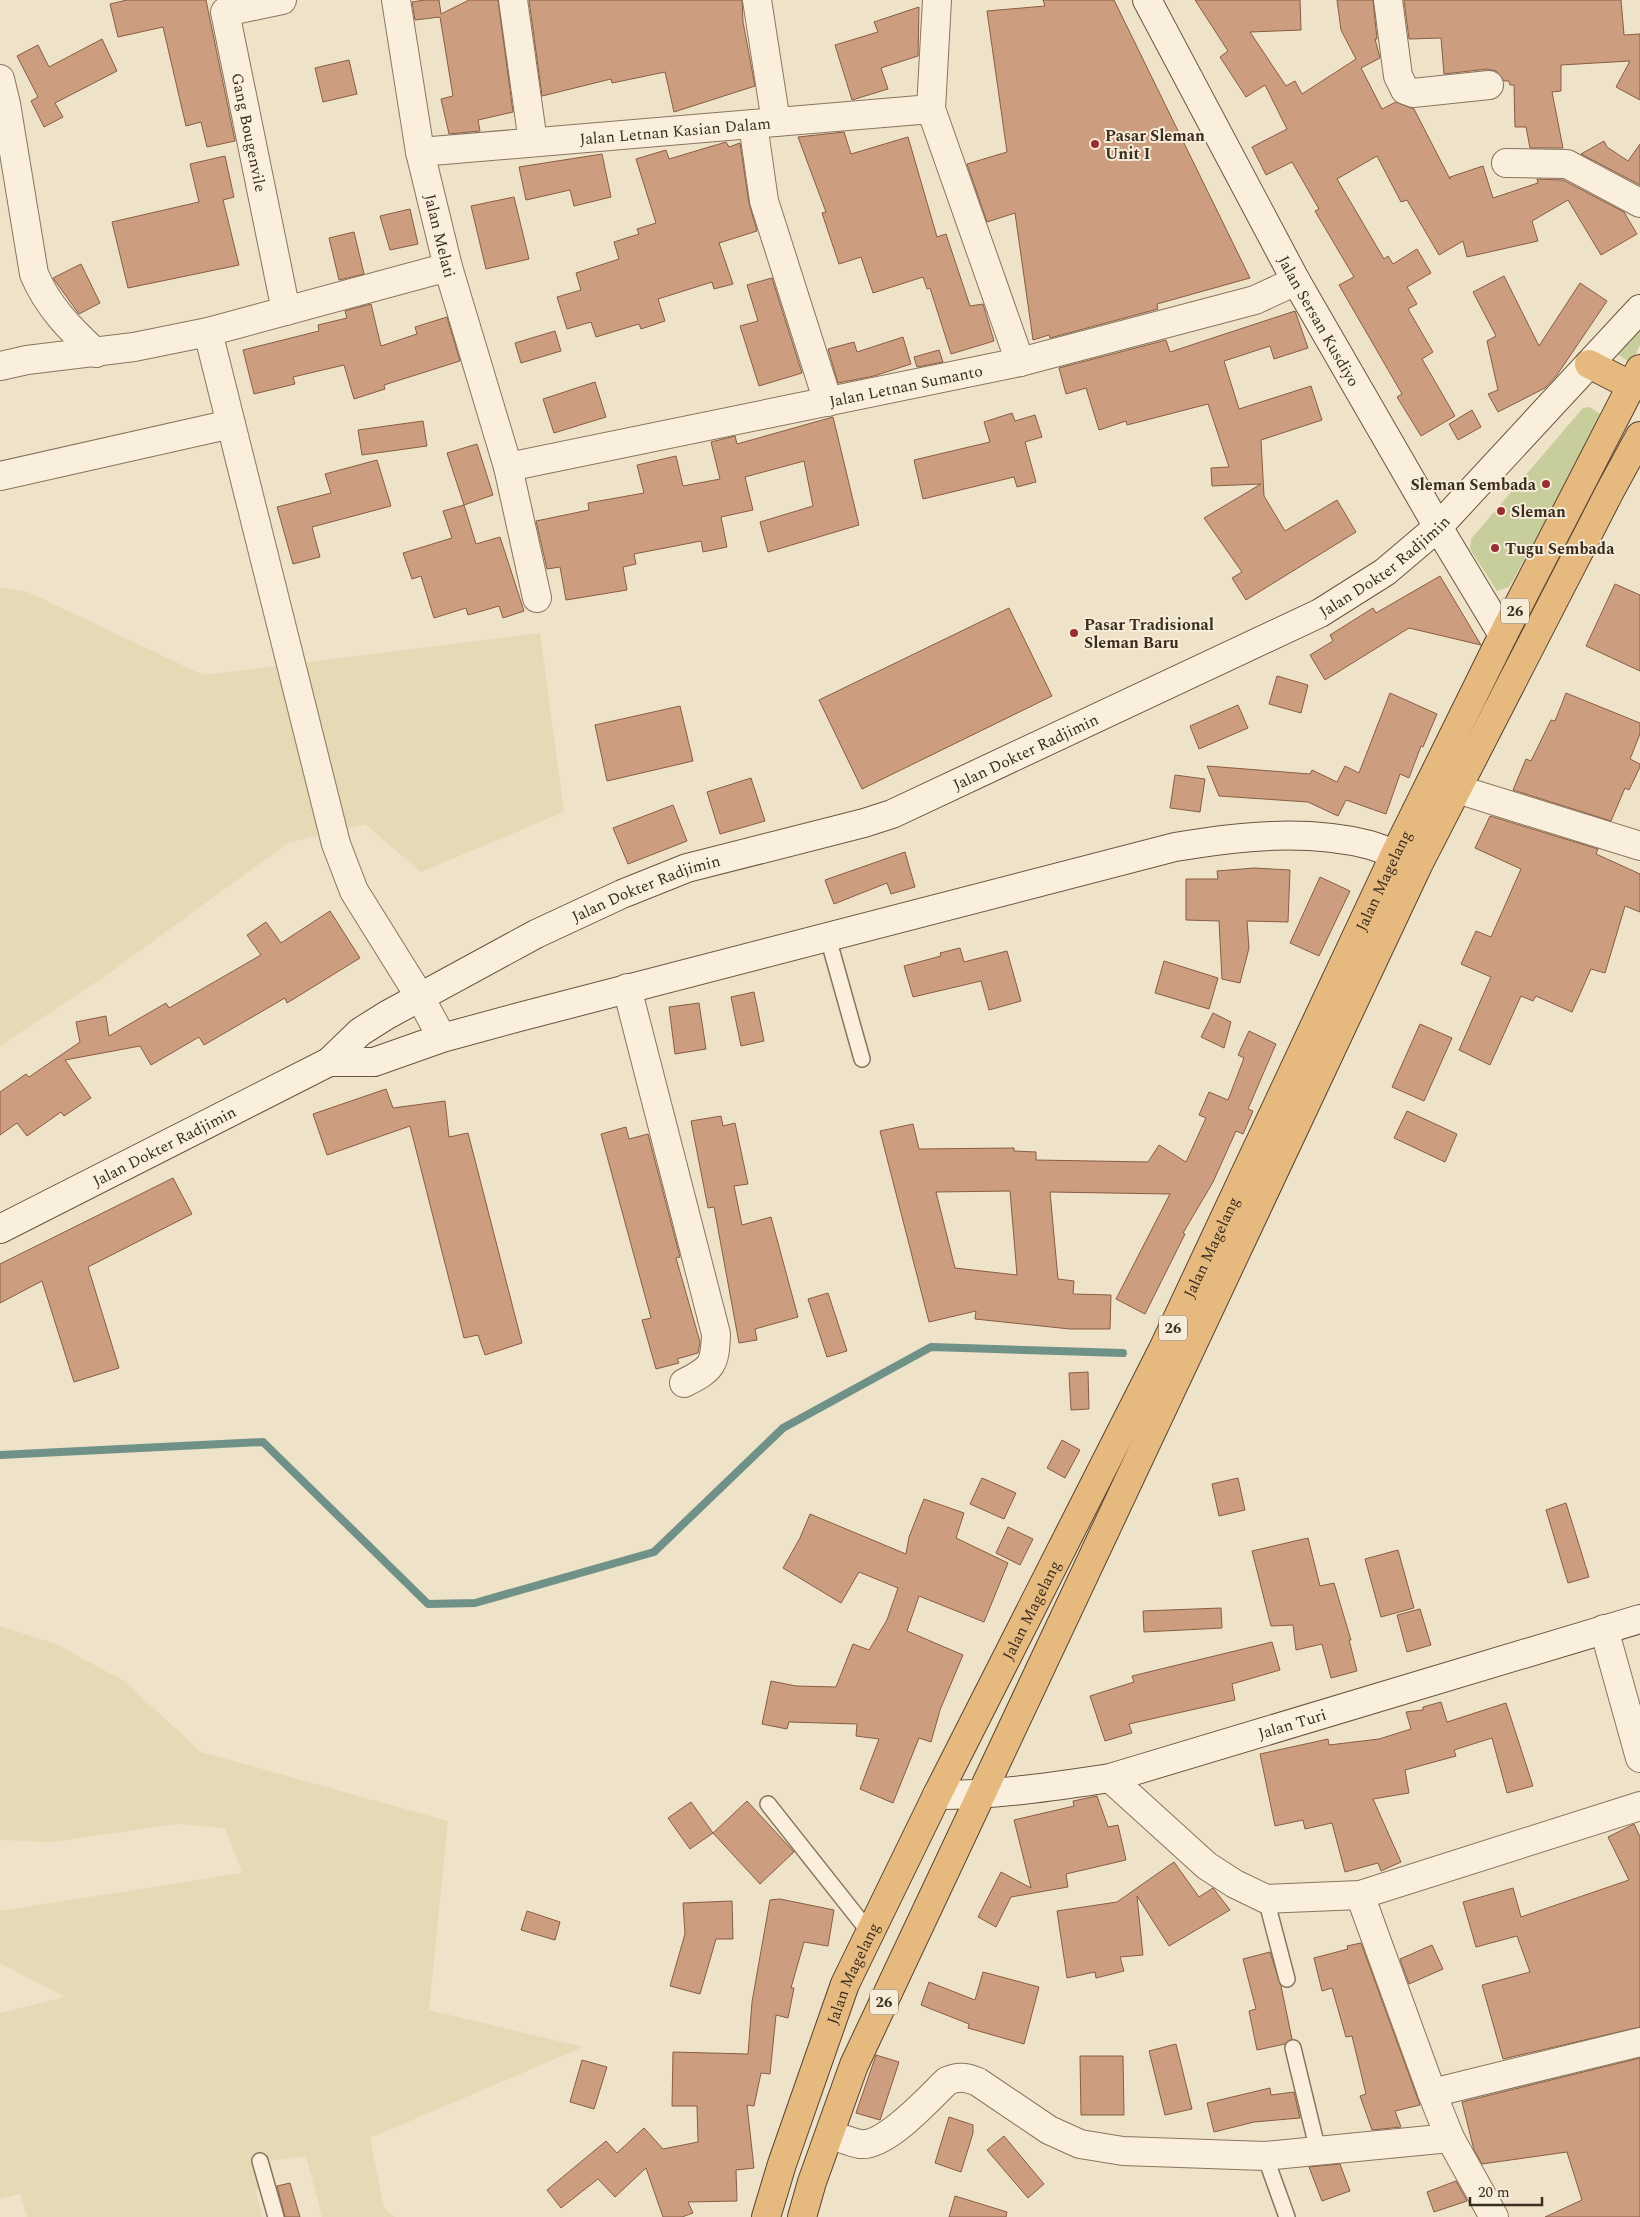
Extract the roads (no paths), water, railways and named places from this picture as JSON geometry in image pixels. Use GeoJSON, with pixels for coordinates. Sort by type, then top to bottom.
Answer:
{"type":"FeatureCollection","features":[{"type":"Feature","properties":{"kind":"highway"},"geometry":{"type":"LineString","coordinates":[[1589,364],[1636,377]]}},
{"type":"Feature","properties":{"kind":"highway","name":"Jalan Magelang"},"geometry":{"type":"LineString","coordinates":[[802,2217],[854,2065],[982,1795],[1406,859],[1503,635],[1636,377]]}},
{"type":"Feature","properties":{"kind":"highway","name":"Jalan Magelang"},"geometry":{"type":"LineString","coordinates":[[766,2217],[845,1984],[937,1795],[1164,1347],[1406,859],[1457,789],[1640,436]]}},
{"type":"Feature","properties":{"kind":"street","name":"Gang Bougenvile"},"geometry":{"type":"LineString","coordinates":[[282,0],[225,12],[286,311]]}},
{"type":"Feature","properties":{"kind":"street","name":"Jalan Melati"},"geometry":{"type":"LineString","coordinates":[[396,0],[420,152],[448,267],[508,467],[537,598]]}},
{"type":"Feature","properties":{"kind":"street"},"geometry":{"type":"LineString","coordinates":[[513,0],[533,142]]}},
{"type":"Feature","properties":{"kind":"street"},"geometry":{"type":"LineString","coordinates":[[757,0],[764,123],[764,201],[828,402]]}},
{"type":"Feature","properties":{"kind":"street"},"geometry":{"type":"LineString","coordinates":[[936,0],[931,109],[1020,362]]}},
{"type":"Feature","properties":{"kind":"street","name":"Jalan Sersan Kusdiyo"},"geometry":{"type":"LineString","coordinates":[[1147,0],[1296,281],[1438,527],[1503,635]]}},
{"type":"Feature","properties":{"kind":"street"},"geometry":{"type":"LineString","coordinates":[[1388,0],[1398,76],[1405,90],[1412,93],[1489,85]]}},
{"type":"Feature","properties":{"kind":"street"},"geometry":{"type":"LineString","coordinates":[[0,79],[6,104],[34,274],[42,294],[54,311],[96,353]]}},
{"type":"Feature","properties":{"kind":"street","name":"Jalan Letnan Kasian Dalam"},"geometry":{"type":"LineString","coordinates":[[420,152],[931,109]]}},
{"type":"Feature","properties":{"kind":"street"},"geometry":{"type":"LineString","coordinates":[[1506,163],[1567,164],[1640,203]]}},
{"type":"Feature","properties":{"kind":"street"},"geometry":{"type":"LineString","coordinates":[[0,366],[27,360],[96,353],[208,332],[448,267]]}},
{"type":"Feature","properties":{"kind":"street","name":"Jalan Letnan Sumanto"},"geometry":{"type":"LineString","coordinates":[[508,467],[1020,362],[1255,300],[1296,281]]}},
{"type":"Feature","properties":{"kind":"street","name":"Jalan Dokter Radjimin"},"geometry":{"type":"LineString","coordinates":[[0,1229],[329,1062],[360,1032],[536,934],[650,882],[730,856],[864,823],[917,803],[1320,613],[1384,572],[1438,527],[1640,309]]}},
{"type":"Feature","properties":{"kind":"street"},"geometry":{"type":"LineString","coordinates":[[208,332],[336,844],[354,891],[420,997],[442,1038]]}},
{"type":"Feature","properties":{"kind":"street"},"geometry":{"type":"LineString","coordinates":[[0,476],[231,424]]}},
{"type":"Feature","properties":{"kind":"street"},"geometry":{"type":"LineString","coordinates":[[1457,789],[1640,846]]}},
{"type":"Feature","properties":{"kind":"street","name":"Jalan Dokter Radjimin"},"geometry":{"type":"LineString","coordinates":[[329,1062],[374,1062],[442,1038],[627,988],[828,938],[1138,855],[1212,841],[1286,835],[1324,838],[1372,846],[1406,859]]}},
{"type":"Feature","properties":{"kind":"street"},"geometry":{"type":"LineString","coordinates":[[627,988],[716,1334],[716,1355],[705,1372],[684,1383]]}},
{"type":"Feature","properties":{"kind":"street","name":"Jalan Turi"},"geometry":{"type":"LineString","coordinates":[[937,1795],[982,1795],[1042,1789],[1110,1778],[1640,1619]]}},
{"type":"Feature","properties":{"kind":"street"},"geometry":{"type":"LineString","coordinates":[[1604,1629],[1640,1758]]}},
{"type":"Feature","properties":{"kind":"street"},"geometry":{"type":"LineString","coordinates":[[1110,1778],[1207,1866],[1234,1884],[1266,1899],[1360,1895],[1640,1806]]}},
{"type":"Feature","properties":{"kind":"street"},"geometry":{"type":"LineString","coordinates":[[1360,1895],[1450,2138],[1494,2217]]}},
{"type":"Feature","properties":{"kind":"street"},"geometry":{"type":"LineString","coordinates":[[1432,2093],[1640,2042]]}},
{"type":"Feature","properties":{"kind":"street"},"geometry":{"type":"LineString","coordinates":[[830,2134],[861,2144],[880,2140],[948,2081],[956,2077],[966,2077],[978,2082],[1049,2130],[1080,2144],[1123,2151],[1265,2156],[1450,2138]]}},
{"type":"Feature","properties":{"kind":"lane"},"geometry":{"type":"LineString","coordinates":[[828,938],[862,1059]]}},
{"type":"Feature","properties":{"kind":"lane"},"geometry":{"type":"LineString","coordinates":[[768,1804],[870,1933]]}},
{"type":"Feature","properties":{"kind":"lane"},"geometry":{"type":"LineString","coordinates":[[1266,1899],[1287,1979]]}},
{"type":"Feature","properties":{"kind":"lane"},"geometry":{"type":"LineString","coordinates":[[1293,2048],[1318,2151]]}},
{"type":"Feature","properties":{"kind":"lane"},"geometry":{"type":"LineString","coordinates":[[1265,2156],[1286,2217]]}},
{"type":"Feature","properties":{"kind":"lane"},"geometry":{"type":"LineString","coordinates":[[260,2161],[276,2217]]}},
{"type":"Feature","properties":{"kind":"waterway"},"geometry":{"type":"LineString","coordinates":[[0,1455],[263,1442],[428,1604],[475,1603],[654,1552],[783,1428],[931,1347],[1123,1353]]}},
{"type":"Feature","properties":{"kind":"place","name":"Pasar Sleman Unit I"},"geometry":{"type":"Point","coordinates":[1095,144]}},
{"type":"Feature","properties":{"kind":"place","name":"Sleman Sembada"},"geometry":{"type":"Point","coordinates":[1546,484]}},
{"type":"Feature","properties":{"kind":"place","name":"Sleman"},"geometry":{"type":"Point","coordinates":[1501,511]}},
{"type":"Feature","properties":{"kind":"place","name":"Tugu Sembada"},"geometry":{"type":"Point","coordinates":[1495,548]}},
{"type":"Feature","properties":{"kind":"place","name":"Pasar Tradisional Sleman Baru"},"geometry":{"type":"Point","coordinates":[1074,633]}}]}
